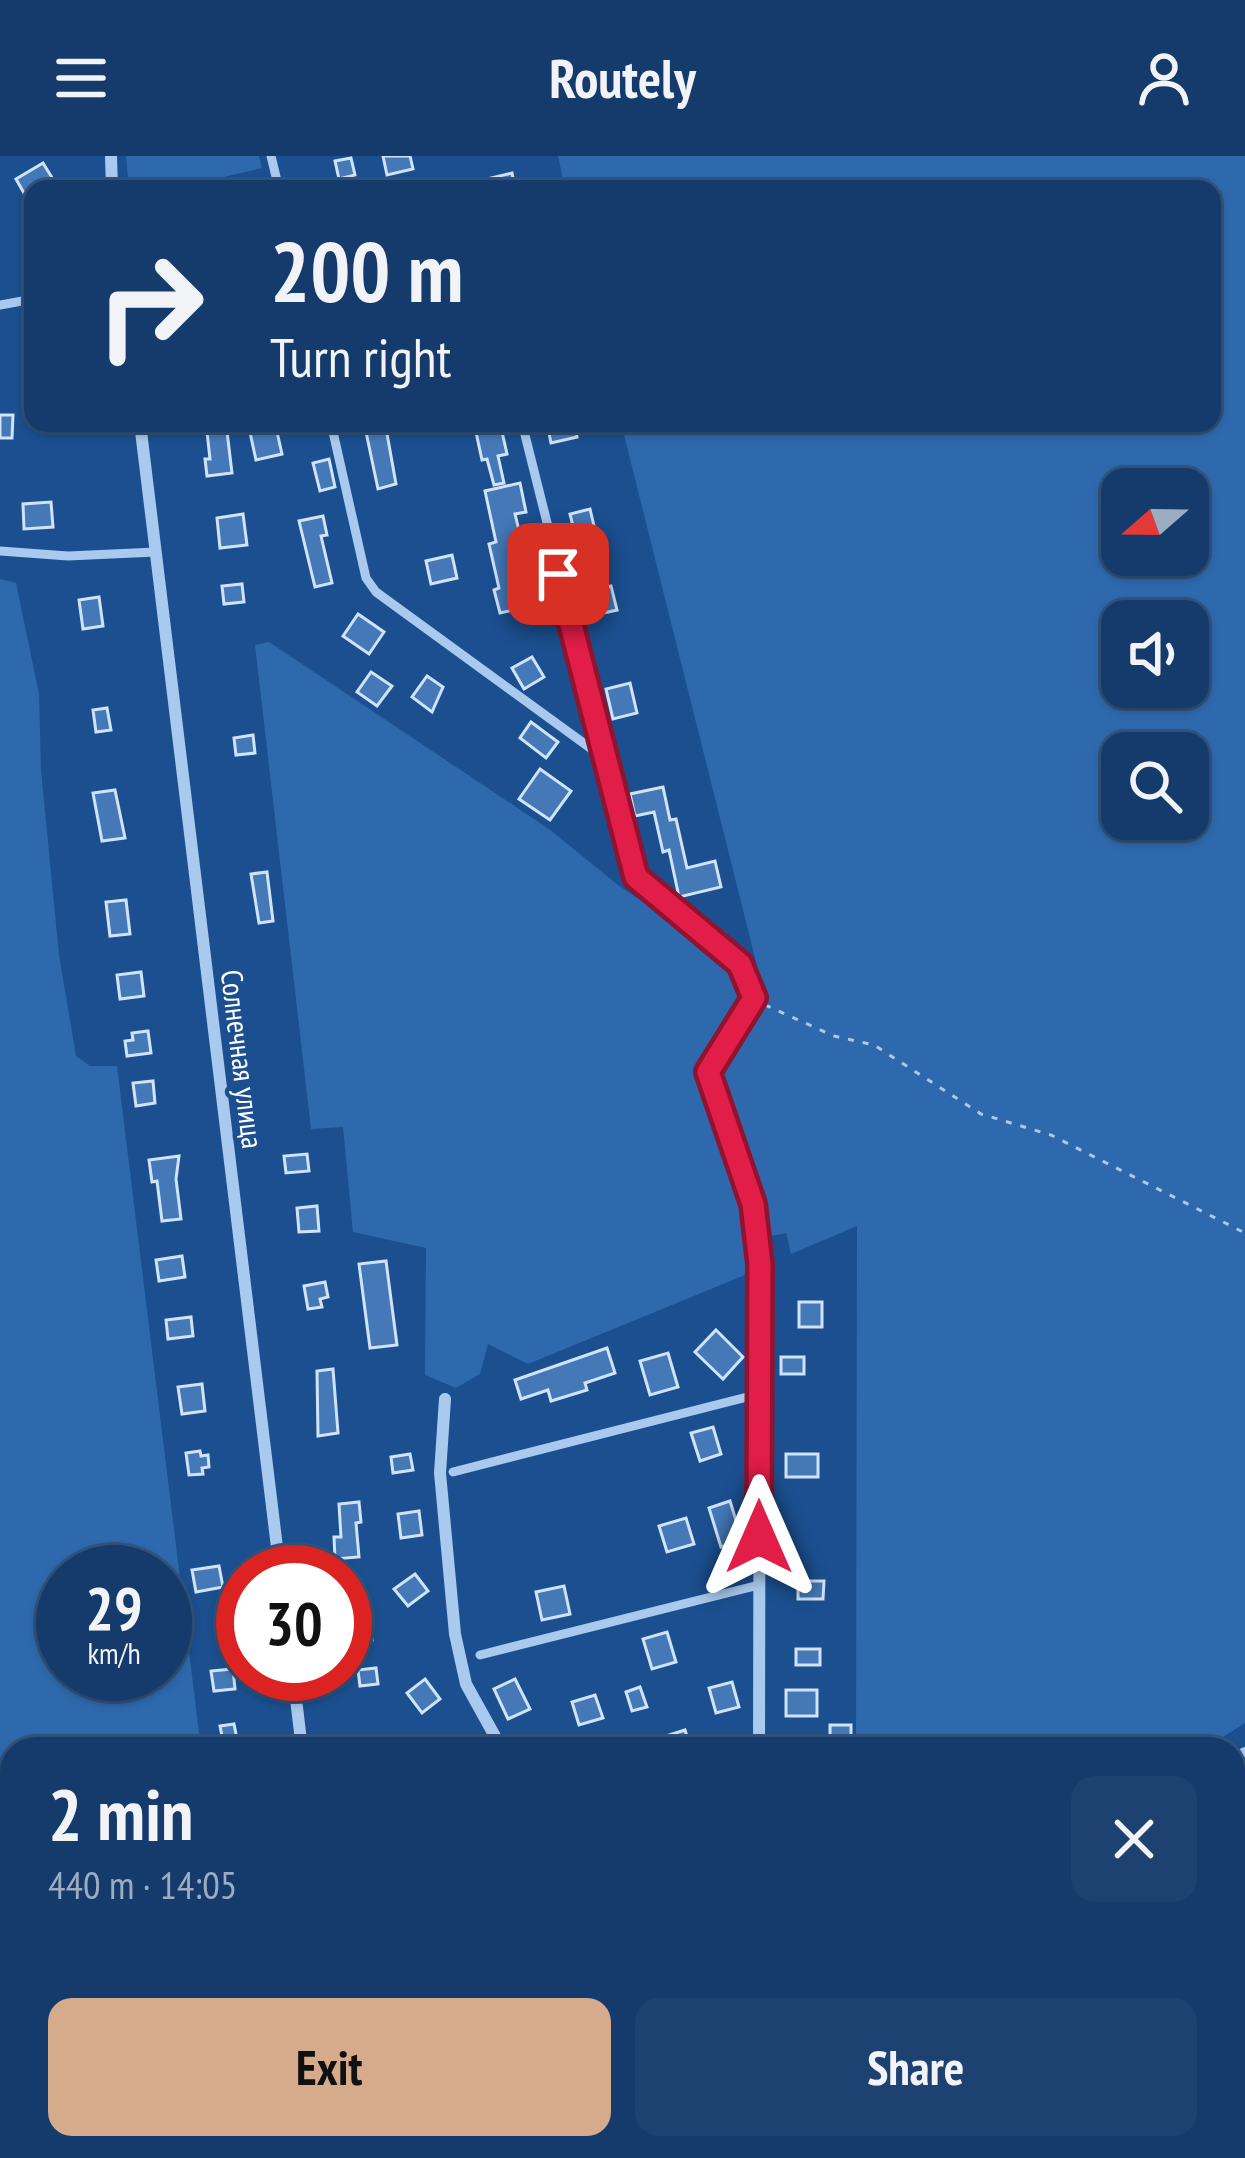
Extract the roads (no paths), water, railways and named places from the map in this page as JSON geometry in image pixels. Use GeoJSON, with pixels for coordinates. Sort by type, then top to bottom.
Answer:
{"type":"FeatureCollection","features":[{"type":"Feature","properties":{"kind":"street","name":"Солнечная улица"},"geometry":{"type":"LineString","coordinates":[[141,432],[277,1545]]}},
{"type":"Feature","properties":{"kind":"street"},"geometry":{"type":"LineString","coordinates":[[759,1737],[760,1264]]}},
{"type":"Feature","properties":{"kind":"street"},"geometry":{"type":"LineString","coordinates":[[445,1399],[440,1473],[454,1634],[466,1684],[495,1737]]}},
{"type":"Feature","properties":{"kind":"street"},"geometry":{"type":"LineString","coordinates":[[296,1701],[300,1737]]}},
{"type":"Feature","properties":{"kind":"lane"},"geometry":{"type":"LineString","coordinates":[[333,432],[366,578],[376,592],[604,758]]}},
{"type":"Feature","properties":{"kind":"lane"},"geometry":{"type":"LineString","coordinates":[[524,432],[636,877],[740,964],[754,998],[708,1072],[753,1204],[760,1264]]}},
{"type":"Feature","properties":{"kind":"lane"},"geometry":{"type":"LineString","coordinates":[[0,551],[68,556],[156,552]]}},
{"type":"Feature","properties":{"kind":"lane"},"geometry":{"type":"LineString","coordinates":[[453,1472],[759,1394]]}},
{"type":"Feature","properties":{"kind":"lane"},"geometry":{"type":"LineString","coordinates":[[480,1655],[759,1585]]}}]}
